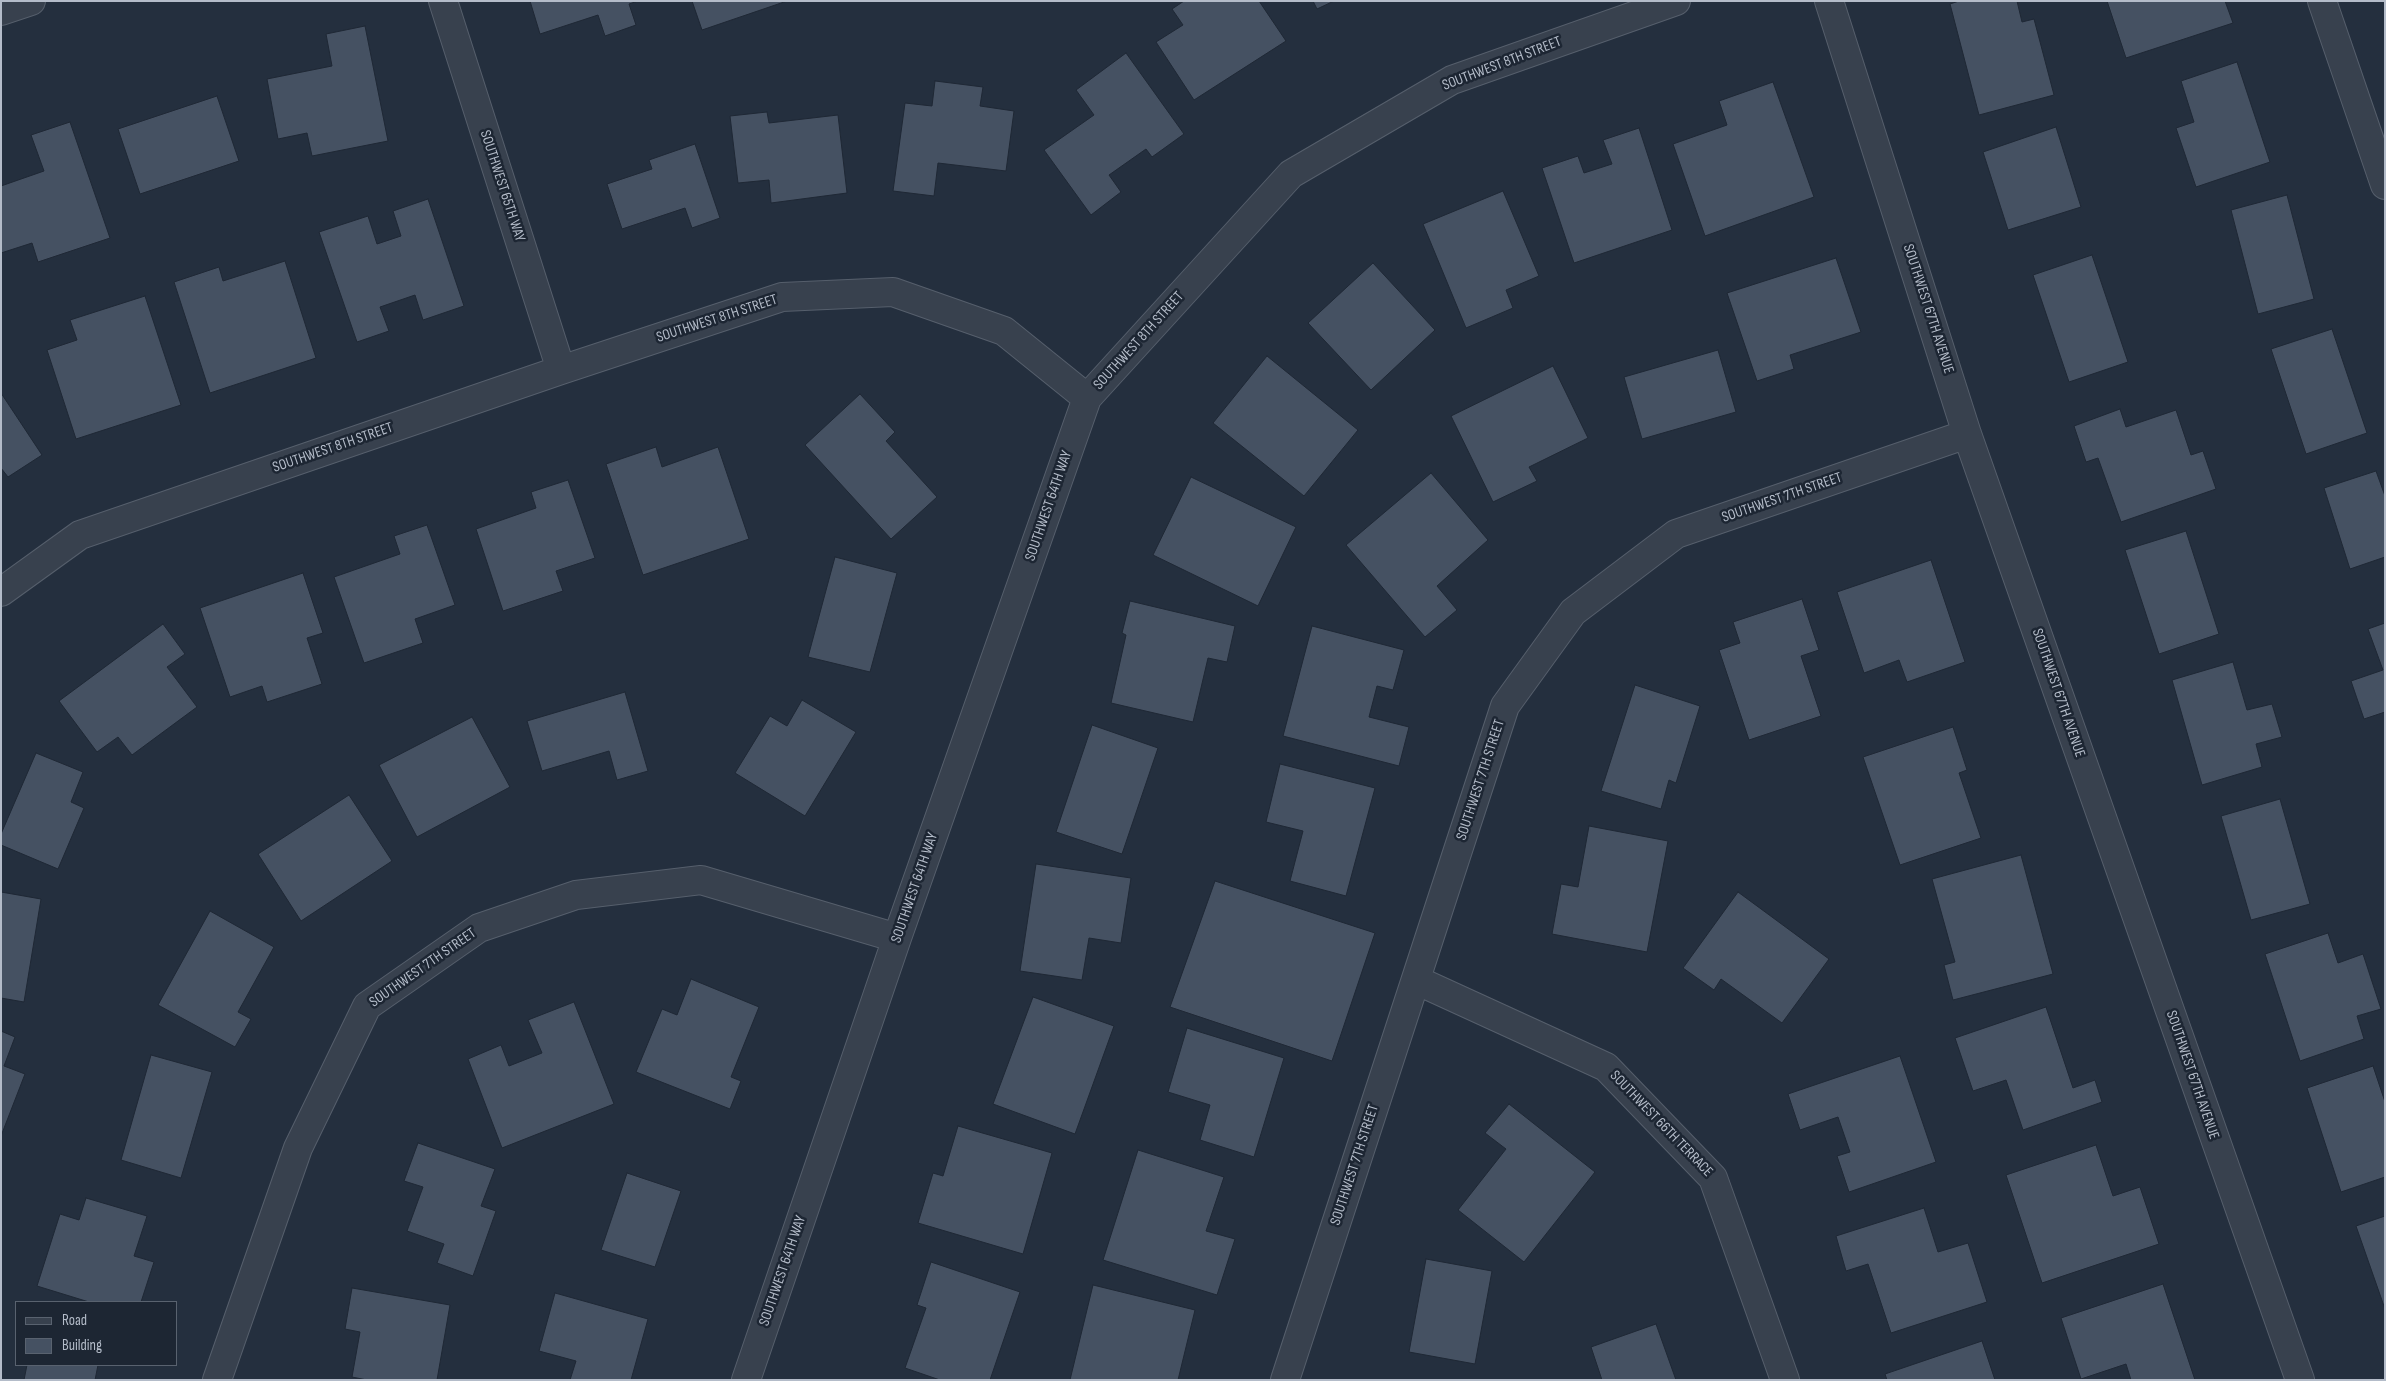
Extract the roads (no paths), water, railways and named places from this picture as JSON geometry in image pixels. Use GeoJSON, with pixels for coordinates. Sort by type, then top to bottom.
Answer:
{"type":"FeatureCollection","features":[{"type":"Feature","properties":{"kind":"street"},"geometry":{"type":"LineString","coordinates":[[1,11],[31,1]]}},
{"type":"Feature","properties":{"kind":"street","name":"SOUTHWEST 65TH WAY"},"geometry":{"type":"LineString","coordinates":[[443,1],[561,370]]}},
{"type":"Feature","properties":{"kind":"street","name":"SOUTHWEST 8TH STREET"},"geometry":{"type":"LineString","coordinates":[[1,592],[80,535],[561,370],[782,297],[893,292],[1004,331],[1087,398],[1291,174],[1452,80],[1676,1]]}},
{"type":"Feature","properties":{"kind":"street","name":"SOUTHWEST 67TH AVENUE"},"geometry":{"type":"LineString","coordinates":[[1830,1],[1967,434],[2300,1380]]}},
{"type":"Feature","properties":{"kind":"street"},"geometry":{"type":"LineString","coordinates":[[2322,1],[2385,185]]}},
{"type":"Feature","properties":{"kind":"street","name":"SOUTHWEST 64TH WAY"},"geometry":{"type":"LineString","coordinates":[[746,1380],[897,938],[1087,398]]}},
{"type":"Feature","properties":{"kind":"street","name":"SOUTHWEST 7TH STREET"},"geometry":{"type":"LineString","coordinates":[[1285,1380],[1505,706],[1573,612],[1676,534],[1967,434]]}},
{"type":"Feature","properties":{"kind":"street","name":"SOUTHWEST 7TH STREET"},"geometry":{"type":"LineString","coordinates":[[217,1380],[298,1148],[367,1006],[479,928],[576,895],[701,880],[897,938]]}},
{"type":"Feature","properties":{"kind":"street","name":"SOUTHWEST 66TH TERRACE"},"geometry":{"type":"LineString","coordinates":[[1416,980],[1606,1067],[1713,1178],[1784,1380]]}}]}
